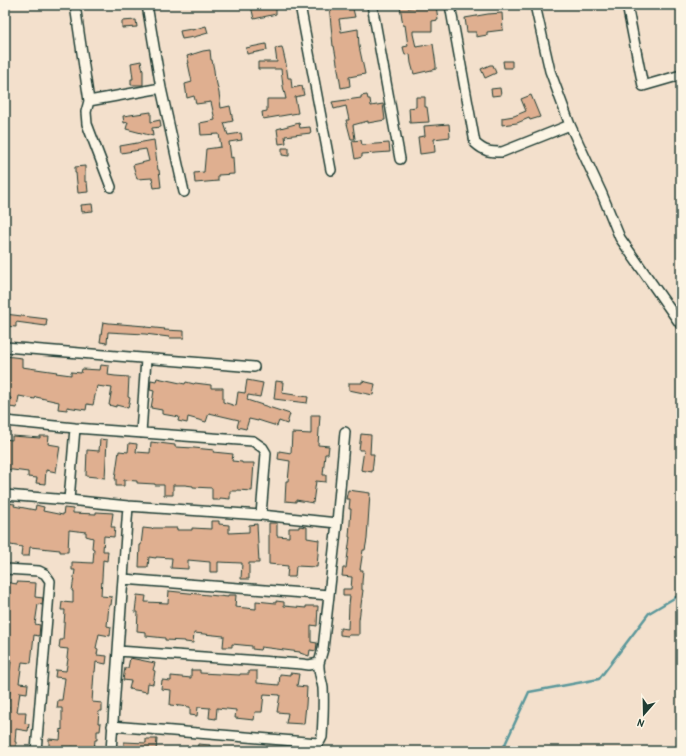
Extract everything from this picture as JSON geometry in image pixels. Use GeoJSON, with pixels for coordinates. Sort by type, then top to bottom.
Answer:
{"type":"FeatureCollection","features":[{"type":"Feature","properties":{"kind":"street"},"geometry":{"type":"LineString","coordinates":[[75,5],[89,101],[86,112],[87,124],[111,186]]}},
{"type":"Feature","properties":{"kind":"street"},"geometry":{"type":"LineString","coordinates":[[146,5],[161,88],[184,192]]}},
{"type":"Feature","properties":{"kind":"street"},"geometry":{"type":"LineString","coordinates":[[300,5],[331,170]]}},
{"type":"Feature","properties":{"kind":"street"},"geometry":{"type":"LineString","coordinates":[[372,5],[400,159]]}},
{"type":"Feature","properties":{"kind":"street"},"geometry":{"type":"LineString","coordinates":[[450,5],[475,143],[482,150],[502,152],[570,125]]}},
{"type":"Feature","properties":{"kind":"street"},"geometry":{"type":"LineString","coordinates":[[535,5],[550,71],[570,125],[602,194],[620,238],[681,325]]}},
{"type":"Feature","properties":{"kind":"street"},"geometry":{"type":"LineString","coordinates":[[627,5],[643,86],[681,75]]}},
{"type":"Feature","properties":{"kind":"street"},"geometry":{"type":"LineString","coordinates":[[89,101],[161,88]]}},
{"type":"Feature","properties":{"kind":"street"},"geometry":{"type":"LineString","coordinates":[[5,347],[146,359],[204,362],[254,368]]}},
{"type":"Feature","properties":{"kind":"street"},"geometry":{"type":"LineString","coordinates":[[141,433],[146,359]]}},
{"type":"Feature","properties":{"kind":"street"},"geometry":{"type":"LineString","coordinates":[[5,421],[75,428],[253,441],[263,448],[266,454],[261,515]]}},
{"type":"Feature","properties":{"kind":"street"},"geometry":{"type":"LineString","coordinates":[[69,500],[75,428]]}},
{"type":"Feature","properties":{"kind":"street"},"geometry":{"type":"LineString","coordinates":[[112,726],[318,743],[320,741],[322,737],[324,705],[319,663],[323,649],[345,432]]}},
{"type":"Feature","properties":{"kind":"street"},"geometry":{"type":"LineString","coordinates":[[5,495],[336,522]]}},
{"type":"Feature","properties":{"kind":"street"},"geometry":{"type":"LineString","coordinates":[[111,751],[128,506]]}},
{"type":"Feature","properties":{"kind":"street"},"geometry":{"type":"LineString","coordinates":[[5,569],[39,571],[45,574],[50,581],[36,751]]}},
{"type":"Feature","properties":{"kind":"street"},"geometry":{"type":"LineString","coordinates":[[123,579],[329,595]]}},
{"type":"Feature","properties":{"kind":"street"},"geometry":{"type":"LineString","coordinates":[[118,651],[295,664],[319,663]]}},
{"type":"Feature","properties":{"kind":"building"},"geometry":{"type":"Polygon","coordinates":[[[276,5],[276,14],[254,19],[251,6],[276,5]]]}},
{"type":"Feature","properties":{"kind":"building"},"geometry":{"type":"Polygon","coordinates":[[[329,5],[336,5],[336,8],[352,5],[355,17],[339,19],[341,32],[358,29],[359,46],[365,74],[349,77],[350,86],[341,88],[333,46],[329,5]]]}},
{"type":"Feature","properties":{"kind":"building"},"geometry":{"type":"Polygon","coordinates":[[[400,5],[408,5],[408,8],[424,5],[436,5],[438,20],[432,21],[432,31],[413,31],[413,34],[416,47],[433,44],[436,69],[414,74],[410,54],[405,55],[403,47],[408,46],[400,5]]]}},
{"type":"Feature","properties":{"kind":"building"},"geometry":{"type":"Polygon","coordinates":[[[502,13],[503,30],[487,32],[487,35],[476,37],[476,32],[467,32],[465,18],[502,13]]]}},
{"type":"Feature","properties":{"kind":"building"},"geometry":{"type":"Polygon","coordinates":[[[136,20],[137,27],[122,28],[122,21],[136,20]]]}},
{"type":"Feature","properties":{"kind":"building"},"geometry":{"type":"Polygon","coordinates":[[[206,26],[208,33],[182,39],[180,31],[192,30],[206,26]]]}},
{"type":"Feature","properties":{"kind":"building"},"geometry":{"type":"Polygon","coordinates":[[[266,44],[267,50],[247,54],[246,48],[266,44]]]}},
{"type":"Feature","properties":{"kind":"building"},"geometry":{"type":"Polygon","coordinates":[[[282,47],[288,78],[291,78],[292,88],[302,86],[304,95],[295,97],[298,113],[263,119],[262,112],[267,111],[267,99],[286,99],[281,69],[258,69],[258,62],[277,62],[275,48],[282,47]]]}},
{"type":"Feature","properties":{"kind":"building"},"geometry":{"type":"Polygon","coordinates":[[[210,50],[221,108],[230,106],[233,121],[224,123],[228,135],[241,133],[242,140],[229,142],[231,158],[233,157],[234,174],[218,175],[218,181],[195,183],[194,173],[204,172],[206,149],[221,147],[219,134],[201,135],[200,123],[215,120],[211,102],[196,104],[194,96],[187,98],[185,84],[192,82],[187,56],[210,50]]]}},
{"type":"Feature","properties":{"kind":"building"},"geometry":{"type":"Polygon","coordinates":[[[141,61],[143,85],[131,85],[131,79],[133,79],[131,63],[141,61]]]}},
{"type":"Feature","properties":{"kind":"building"},"geometry":{"type":"Polygon","coordinates":[[[503,61],[512,61],[512,68],[504,68],[503,61]]]}},
{"type":"Feature","properties":{"kind":"building"},"geometry":{"type":"Polygon","coordinates":[[[493,65],[496,73],[485,78],[481,69],[493,65]]]}},
{"type":"Feature","properties":{"kind":"building"},"geometry":{"type":"Polygon","coordinates":[[[500,88],[501,95],[492,96],[491,89],[500,88]]]}},
{"type":"Feature","properties":{"kind":"building"},"geometry":{"type":"Polygon","coordinates":[[[367,95],[368,99],[370,99],[371,106],[383,104],[385,120],[368,123],[368,121],[353,125],[355,139],[351,139],[346,120],[349,120],[346,106],[334,109],[332,102],[361,98],[361,96],[367,95]]]}},
{"type":"Feature","properties":{"kind":"building"},"geometry":{"type":"Polygon","coordinates":[[[531,95],[540,117],[530,120],[529,118],[517,123],[502,125],[502,118],[514,116],[526,111],[521,99],[531,95]]]}},
{"type":"Feature","properties":{"kind":"building"},"geometry":{"type":"Polygon","coordinates":[[[416,97],[425,97],[425,107],[427,107],[429,122],[410,123],[409,108],[416,107],[416,97]]]}},
{"type":"Feature","properties":{"kind":"building"},"geometry":{"type":"Polygon","coordinates":[[[151,112],[151,122],[160,120],[161,127],[152,128],[153,136],[126,129],[128,122],[124,123],[123,116],[151,112]]]}},
{"type":"Feature","properties":{"kind":"building"},"geometry":{"type":"Polygon","coordinates":[[[299,123],[300,128],[310,127],[311,133],[285,136],[286,143],[279,144],[277,129],[299,123]]]}},
{"type":"Feature","properties":{"kind":"building"},"geometry":{"type":"Polygon","coordinates":[[[449,124],[450,137],[434,139],[435,152],[420,154],[418,137],[425,136],[424,126],[449,124]]]}},
{"type":"Feature","properties":{"kind":"building"},"geometry":{"type":"Polygon","coordinates":[[[154,140],[161,187],[154,188],[152,178],[137,179],[133,165],[149,161],[146,149],[121,153],[120,146],[154,140]]]}},
{"type":"Feature","properties":{"kind":"building"},"geometry":{"type":"Polygon","coordinates":[[[361,140],[362,145],[389,143],[390,152],[362,154],[362,157],[355,159],[352,141],[361,140]]]}},
{"type":"Feature","properties":{"kind":"building"},"geometry":{"type":"Polygon","coordinates":[[[282,148],[289,148],[289,156],[282,155],[282,148]]]}},
{"type":"Feature","properties":{"kind":"building"},"geometry":{"type":"Polygon","coordinates":[[[85,166],[85,182],[87,182],[88,192],[78,193],[75,167],[85,166]]]}},
{"type":"Feature","properties":{"kind":"building"},"geometry":{"type":"Polygon","coordinates":[[[92,204],[93,211],[82,212],[81,205],[92,204]]]}},
{"type":"Feature","properties":{"kind":"building"},"geometry":{"type":"Polygon","coordinates":[[[5,314],[47,319],[46,326],[16,322],[16,327],[5,326],[5,314]]]}},
{"type":"Feature","properties":{"kind":"building"},"geometry":{"type":"Polygon","coordinates":[[[103,322],[145,326],[165,329],[164,330],[184,331],[184,338],[108,332],[107,343],[100,342],[103,322]]]}},
{"type":"Feature","properties":{"kind":"building"},"geometry":{"type":"Polygon","coordinates":[[[5,356],[22,358],[22,367],[71,375],[71,372],[81,373],[82,369],[100,370],[101,365],[109,366],[108,375],[129,377],[128,397],[130,398],[128,408],[109,405],[112,388],[97,386],[93,405],[87,404],[86,410],[67,407],[67,410],[58,409],[59,402],[36,397],[35,399],[19,396],[17,408],[9,407],[11,398],[5,396],[5,356]]]}},
{"type":"Feature","properties":{"kind":"building"},"geometry":{"type":"Polygon","coordinates":[[[157,378],[185,384],[186,382],[211,385],[211,388],[223,388],[223,402],[236,406],[238,392],[245,393],[247,380],[263,383],[260,397],[248,395],[247,400],[290,414],[287,424],[279,421],[277,426],[258,420],[249,419],[246,429],[237,427],[239,420],[209,413],[206,422],[188,417],[187,423],[178,421],[179,417],[162,414],[162,410],[151,408],[154,391],[150,390],[151,380],[156,381],[157,378]]]}},
{"type":"Feature","properties":{"kind":"building"},"geometry":{"type":"Polygon","coordinates":[[[276,381],[283,382],[282,393],[308,397],[307,403],[274,399],[276,381]]]}},
{"type":"Feature","properties":{"kind":"building"},"geometry":{"type":"Polygon","coordinates":[[[362,381],[375,384],[373,395],[349,390],[349,383],[362,383],[362,381]]]}},
{"type":"Feature","properties":{"kind":"building"},"geometry":{"type":"Polygon","coordinates":[[[311,415],[320,415],[318,445],[329,446],[328,454],[325,454],[323,475],[326,475],[326,482],[316,481],[313,503],[296,500],[296,502],[285,501],[286,481],[288,481],[290,461],[278,459],[279,451],[291,453],[292,433],[311,434],[311,415]]]}},
{"type":"Feature","properties":{"kind":"building"},"geometry":{"type":"Polygon","coordinates":[[[361,434],[371,435],[370,454],[374,454],[372,472],[361,470],[364,450],[359,450],[361,434]]]}},
{"type":"Feature","properties":{"kind":"building"},"geometry":{"type":"Polygon","coordinates":[[[12,436],[40,438],[40,436],[49,436],[48,444],[60,446],[56,472],[46,470],[45,484],[36,483],[37,478],[28,477],[28,472],[5,469],[5,439],[12,440],[12,436]]]}},
{"type":"Feature","properties":{"kind":"building"},"geometry":{"type":"Polygon","coordinates":[[[100,439],[107,440],[105,478],[86,476],[87,450],[99,451],[100,439]]]}},
{"type":"Feature","properties":{"kind":"building"},"geometry":{"type":"Polygon","coordinates":[[[151,442],[175,445],[175,447],[214,450],[213,452],[233,454],[232,461],[254,463],[252,491],[230,491],[230,499],[220,498],[220,500],[212,500],[212,488],[173,485],[173,495],[164,495],[164,485],[137,483],[137,481],[124,480],[124,486],[116,486],[115,479],[119,451],[128,452],[129,443],[137,444],[136,452],[150,453],[151,442]]]}},
{"type":"Feature","properties":{"kind":"building"},"geometry":{"type":"Polygon","coordinates":[[[348,490],[370,493],[367,539],[365,550],[363,550],[360,570],[363,570],[363,590],[359,620],[359,635],[348,636],[340,635],[340,628],[348,629],[350,596],[343,596],[343,589],[351,589],[352,577],[342,576],[343,568],[346,568],[350,537],[350,499],[346,499],[348,490]]]}},
{"type":"Feature","properties":{"kind":"building"},"geometry":{"type":"Polygon","coordinates":[[[7,503],[15,504],[14,506],[35,510],[36,505],[44,507],[43,511],[63,515],[64,508],[73,509],[73,513],[113,513],[111,527],[115,527],[114,537],[104,536],[103,551],[108,551],[107,561],[103,560],[101,596],[112,597],[111,605],[109,605],[107,626],[111,627],[110,636],[99,634],[96,648],[98,649],[97,655],[107,656],[106,664],[96,662],[94,672],[92,702],[102,703],[102,711],[99,711],[98,723],[101,723],[100,731],[97,731],[97,740],[95,740],[94,750],[71,747],[71,751],[58,751],[58,747],[49,747],[49,739],[60,740],[61,729],[62,730],[62,708],[57,708],[58,700],[62,700],[65,678],[55,677],[56,670],[66,671],[68,659],[68,649],[59,648],[60,640],[63,640],[65,610],[61,610],[62,602],[73,603],[72,591],[75,570],[72,570],[72,562],[93,563],[93,538],[86,536],[86,532],[69,530],[68,552],[30,547],[29,556],[21,556],[22,547],[5,544],[5,518],[7,503]]]}},
{"type":"Feature","properties":{"kind":"building"},"geometry":{"type":"Polygon","coordinates":[[[211,521],[219,521],[219,524],[229,525],[229,533],[249,532],[249,525],[257,524],[259,563],[249,563],[249,579],[241,579],[242,563],[218,562],[218,572],[210,572],[210,562],[188,560],[188,569],[171,568],[172,558],[149,557],[148,567],[139,567],[140,545],[143,528],[177,528],[177,530],[192,530],[192,528],[211,529],[211,521]]]}},
{"type":"Feature","properties":{"kind":"building"},"geometry":{"type":"Polygon","coordinates":[[[269,523],[277,523],[277,536],[289,537],[289,528],[299,528],[299,526],[307,527],[307,538],[319,540],[317,567],[296,566],[295,577],[287,577],[288,566],[269,564],[269,523]]]}},
{"type":"Feature","properties":{"kind":"building"},"geometry":{"type":"Polygon","coordinates":[[[5,582],[17,584],[17,582],[36,583],[35,597],[43,598],[42,605],[38,604],[35,624],[40,625],[39,636],[34,635],[31,663],[22,662],[19,683],[28,684],[27,693],[20,692],[17,712],[26,712],[25,723],[29,724],[28,731],[16,729],[16,750],[5,749],[5,730],[10,691],[8,691],[8,681],[11,662],[5,661],[5,582]]]}},
{"type":"Feature","properties":{"kind":"building"},"geometry":{"type":"Polygon","coordinates":[[[169,591],[228,597],[228,595],[236,595],[235,607],[256,609],[256,601],[276,603],[276,601],[284,602],[284,606],[306,608],[306,606],[318,606],[317,626],[311,625],[311,642],[317,643],[316,651],[310,650],[309,656],[300,652],[261,647],[260,650],[252,649],[252,646],[232,644],[232,647],[223,647],[224,636],[194,633],[193,643],[146,636],[146,632],[137,631],[138,612],[135,612],[137,595],[146,596],[145,602],[168,603],[169,591]]]}},
{"type":"Feature","properties":{"kind":"building"},"geometry":{"type":"Polygon","coordinates":[[[130,658],[155,663],[153,670],[155,671],[153,684],[148,683],[147,692],[129,689],[131,681],[123,680],[125,668],[128,668],[130,658]]]}},
{"type":"Feature","properties":{"kind":"building"},"geometry":{"type":"Polygon","coordinates":[[[191,670],[200,670],[200,673],[240,675],[249,674],[249,671],[257,671],[257,683],[279,685],[280,674],[299,674],[297,686],[307,687],[304,724],[286,723],[288,713],[277,712],[280,695],[264,694],[262,712],[255,712],[254,720],[235,718],[236,710],[217,708],[216,719],[209,718],[210,708],[198,707],[197,716],[190,715],[190,707],[170,705],[171,690],[161,689],[162,680],[171,681],[171,676],[191,678],[191,670]]]}},
{"type":"Feature","properties":{"kind":"building"},"geometry":{"type":"Polygon","coordinates":[[[146,739],[157,739],[156,751],[124,751],[124,742],[146,743],[146,739]]]}},
{"type":"Feature","properties":{"kind":"building"},"geometry":{"type":"Polygon","coordinates":[[[198,744],[210,745],[209,751],[197,751],[198,744]]]}},
{"type":"Feature","properties":{"kind":"waterway"},"geometry":{"type":"LineString","coordinates":[[502,751],[529,692],[599,679],[649,613],[681,594]]}}]}
